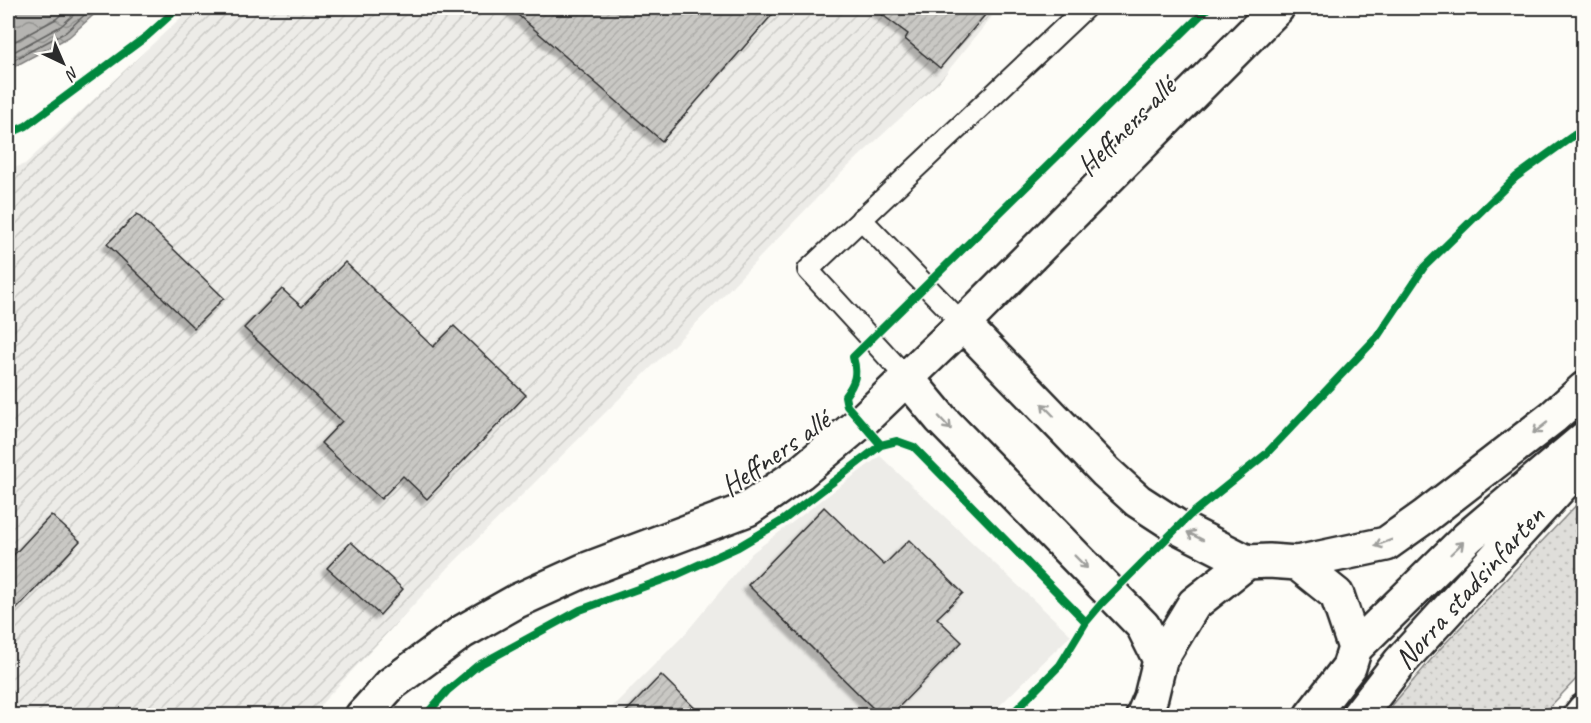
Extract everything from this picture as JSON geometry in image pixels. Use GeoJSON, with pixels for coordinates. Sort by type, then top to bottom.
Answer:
{"type":"FeatureCollection","features":[{"type":"Feature","properties":{"kind":"street","name":"Heffners allé"},"geometry":{"type":"LineString","coordinates":[[362,716],[391,684],[462,632],[517,601],[595,567],[748,509],[801,473],[861,422],[963,324],[1277,8]]}},
{"type":"Feature","properties":{"kind":"street"},"geometry":{"type":"LineString","coordinates":[[963,324],[1106,472],[1138,501],[1178,527],[1247,562],[1297,563],[1386,544],[1553,417],[1584,389]]}},
{"type":"Feature","properties":{"kind":"street"},"geometry":{"type":"LineString","coordinates":[[907,378],[941,419],[1143,626],[1160,660]]}},
{"type":"Feature","properties":{"kind":"street","name":"Norra stadsinfarten"},"geometry":{"type":"LineString","coordinates":[[1311,716],[1349,667],[1355,648],[1468,537],[1584,439]]}},
{"type":"Feature","properties":{"kind":"street","name":"Norra stadsinfarten"},"geometry":{"type":"LineString","coordinates":[[1358,716],[1400,662],[1584,461]]}},
{"type":"Feature","properties":{"kind":"street"},"geometry":{"type":"LineString","coordinates":[[1149,709],[1160,660],[1194,604],[1247,562]]}},
{"type":"Feature","properties":{"kind":"street","name":"Norra stadsinfarten"},"geometry":{"type":"LineString","coordinates":[[1297,563],[1337,595],[1355,648]]}},
{"type":"Feature","properties":{"kind":"street"},"geometry":{"type":"LineString","coordinates":[[1580,716],[1584,711]]}},
{"type":"Feature","properties":{"kind":"lane"},"geometry":{"type":"LineString","coordinates":[[907,378],[808,270],[1085,8]]}},
{"type":"Feature","properties":{"kind":"lane"},"geometry":{"type":"LineString","coordinates":[[861,219],[963,324]]}},
{"type":"Feature","properties":{"kind":"shaded area"},"geometry":{"type":"Polygon","coordinates":[[[191,8],[999,8],[938,83],[838,176],[710,309],[444,572],[311,715],[8,715],[8,170],[25,164],[191,8]]]}},
{"type":"Feature","properties":{"kind":"shaded area"},"geometry":{"type":"Polygon","coordinates":[[[880,456],[1071,635],[990,715],[603,716],[684,635],[752,553],[880,456]]]}},
{"type":"Feature","properties":{"kind":"shaded area"},"geometry":{"type":"Polygon","coordinates":[[[1583,498],[1583,672],[1542,715],[1384,715],[1440,649],[1583,498]]]}},
{"type":"Feature","properties":{"kind":"water"},"geometry":{"type":"Polygon","coordinates":[[[8,8],[101,8],[69,37],[8,70],[8,8]]]}},
{"type":"Feature","properties":{"kind":"building"},"geometry":{"type":"Polygon","coordinates":[[[510,8],[778,8],[662,141],[510,8]]]}},
{"type":"Feature","properties":{"kind":"building"},"geometry":{"type":"Polygon","coordinates":[[[873,8],[991,8],[940,68],[905,39],[908,34],[873,8]]]}},
{"type":"Feature","properties":{"kind":"building"},"geometry":{"type":"Polygon","coordinates":[[[137,214],[224,298],[194,328],[107,244],[137,214]]]}},
{"type":"Feature","properties":{"kind":"building"},"geometry":{"type":"Polygon","coordinates":[[[345,262],[433,347],[454,326],[526,395],[427,499],[403,476],[381,499],[321,443],[342,421],[244,328],[282,289],[302,307],[345,262]]]}},
{"type":"Feature","properties":{"kind":"building"},"geometry":{"type":"Polygon","coordinates":[[[824,507],[884,565],[909,540],[963,593],[937,618],[962,642],[890,716],[881,716],[748,585],[824,507]]]}},
{"type":"Feature","properties":{"kind":"building"},"geometry":{"type":"Polygon","coordinates":[[[51,515],[80,541],[8,618],[8,561],[51,515]]]}},
{"type":"Feature","properties":{"kind":"building"},"geometry":{"type":"Polygon","coordinates":[[[351,542],[403,589],[380,615],[327,568],[351,542]]]}},
{"type":"Feature","properties":{"kind":"building"},"geometry":{"type":"Polygon","coordinates":[[[661,675],[703,716],[622,716],[661,675]]]}},
{"type":"Feature","properties":{"kind":"cycle path"},"geometry":{"type":"LineString","coordinates":[[8,134],[26,126],[147,36],[178,8]]}},
{"type":"Feature","properties":{"kind":"cycle path"},"geometry":{"type":"LineString","coordinates":[[881,445],[847,406],[845,396],[851,387],[855,373],[853,357],[1208,8]]}},
{"type":"Feature","properties":{"kind":"cycle path"},"geometry":{"type":"LineString","coordinates":[[1010,716],[1060,665],[1086,622],[1102,603],[1189,516],[1266,454],[1377,337],[1424,267],[1516,177],[1584,128]]}},
{"type":"Feature","properties":{"kind":"cycle path"},"geometry":{"type":"LineString","coordinates":[[425,716],[447,691],[477,666],[580,610],[676,575],[738,547],[782,521],[881,445],[897,441],[914,447],[1086,622]]}}]}
